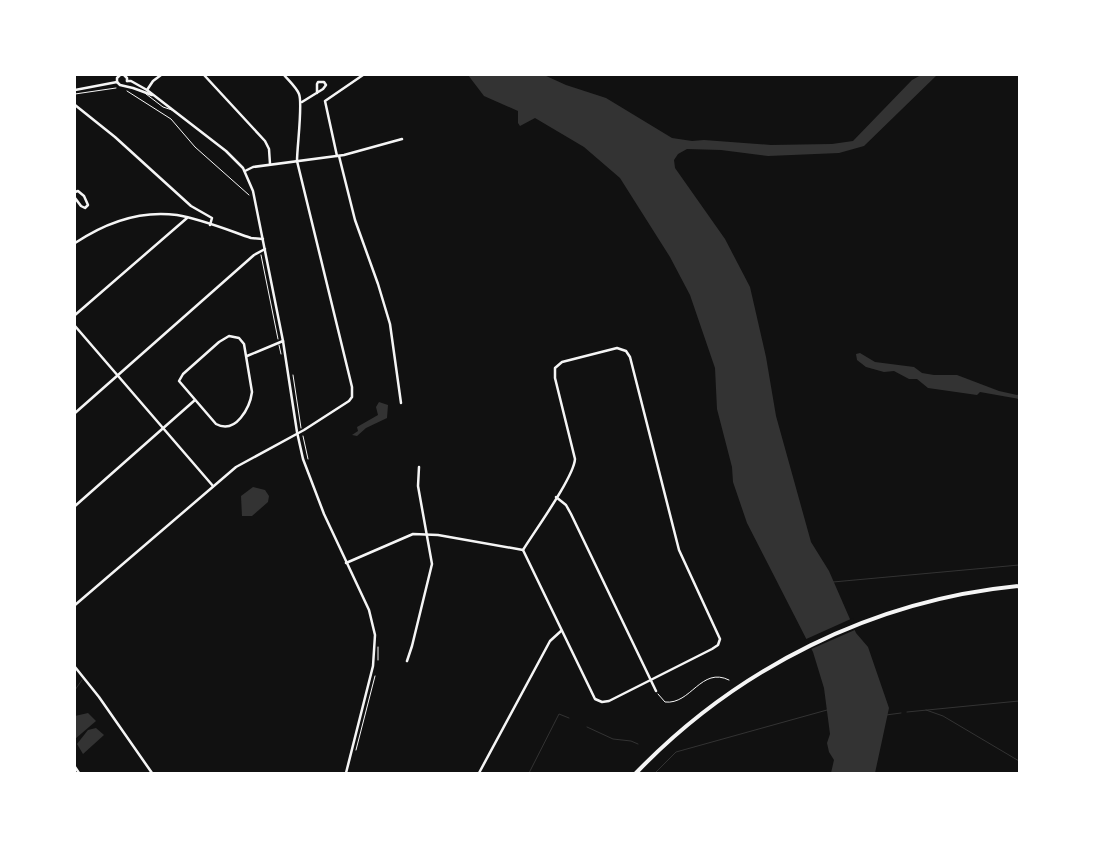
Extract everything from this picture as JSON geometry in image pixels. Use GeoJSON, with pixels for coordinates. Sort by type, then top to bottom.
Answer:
{"type":"FeatureCollection","features":[{"type":"Feature","properties":{"kind":"main road"},"geometry":{"type":"LineString","coordinates":[[636,773],[678,732],[740,686],[805,648],[881,616],[945,597],[1019,586]]}},
{"type":"Feature","properties":{"kind":"street"},"geometry":{"type":"LineString","coordinates":[[117,82],[120,75],[127,78],[127,82]]}},
{"type":"Feature","properties":{"kind":"street"},"geometry":{"type":"LineString","coordinates":[[145,91],[161,75]]}},
{"type":"Feature","properties":{"kind":"street"},"geometry":{"type":"LineString","coordinates":[[204,75],[265,141],[269,149],[270,164]]}},
{"type":"Feature","properties":{"kind":"street"},"geometry":{"type":"LineString","coordinates":[[75,605],[213,486],[248,459],[301,431],[349,401],[352,393],[297,161],[301,103],[299,93],[284,75]]}},
{"type":"Feature","properties":{"kind":"street"},"geometry":{"type":"LineString","coordinates":[[363,75],[325,101],[355,220],[390,324],[401,403]]}},
{"type":"Feature","properties":{"kind":"street"},"geometry":{"type":"LineString","coordinates":[[124,85],[131,81],[226,151],[245,171],[254,191],[303,459],[315,493],[369,610],[374,635],[373,666],[346,773]]}},
{"type":"Feature","properties":{"kind":"street"},"geometry":{"type":"LineString","coordinates":[[75,90],[117,82],[119,85],[145,91]]}},
{"type":"Feature","properties":{"kind":"street"},"geometry":{"type":"LineString","coordinates":[[301,103],[317,93],[325,87],[326,83],[318,82],[317,93]]}},
{"type":"Feature","properties":{"kind":"street"},"geometry":{"type":"LineString","coordinates":[[75,105],[115,137],[191,206],[212,218],[210,225]]}},
{"type":"Feature","properties":{"kind":"street"},"geometry":{"type":"LineString","coordinates":[[245,171],[253,167],[270,164],[338,156],[402,139]]}},
{"type":"Feature","properties":{"kind":"street"},"geometry":{"type":"LineString","coordinates":[[75,192],[78,191],[84,196],[88,205],[85,208],[81,206],[75,198]]}},
{"type":"Feature","properties":{"kind":"street"},"geometry":{"type":"LineString","coordinates":[[75,243],[88,234],[116,221],[145,214],[177,215],[251,238],[263,239]]}},
{"type":"Feature","properties":{"kind":"street"},"geometry":{"type":"LineString","coordinates":[[75,315],[186,218]]}},
{"type":"Feature","properties":{"kind":"street"},"geometry":{"type":"LineString","coordinates":[[75,413],[254,255],[265,249]]}},
{"type":"Feature","properties":{"kind":"street"},"geometry":{"type":"LineString","coordinates":[[75,326],[213,486]]}},
{"type":"Feature","properties":{"kind":"street"},"geometry":{"type":"LineString","coordinates":[[229,336],[239,338],[244,344],[251,382],[251,399],[246,411],[239,419],[228,426],[220,426],[196,400],[180,384],[180,378],[219,342],[229,336]]}},
{"type":"Feature","properties":{"kind":"street"},"geometry":{"type":"LineString","coordinates":[[247,356],[283,342]]}},
{"type":"Feature","properties":{"kind":"street"},"geometry":{"type":"LineString","coordinates":[[618,348],[623,349],[630,357],[679,550],[720,639],[718,644],[712,649],[609,701],[599,701],[595,699],[523,550],[570,475],[574,465],[575,459],[555,378],[555,368],[562,362],[618,348]]}},
{"type":"Feature","properties":{"kind":"street"},"geometry":{"type":"LineString","coordinates":[[75,506],[196,400]]}},
{"type":"Feature","properties":{"kind":"street"},"geometry":{"type":"LineString","coordinates":[[407,660],[432,564],[418,486],[420,467]]}},
{"type":"Feature","properties":{"kind":"street"},"geometry":{"type":"LineString","coordinates":[[556,497],[562,500],[568,510],[656,691]]}},
{"type":"Feature","properties":{"kind":"street"},"geometry":{"type":"LineString","coordinates":[[346,562],[413,534],[427,534],[523,550]]}},
{"type":"Feature","properties":{"kind":"street"},"geometry":{"type":"LineString","coordinates":[[480,773],[550,641],[561,631]]}},
{"type":"Feature","properties":{"kind":"street"},"geometry":{"type":"LineString","coordinates":[[75,667],[99,697],[152,773]]}},
{"type":"Feature","properties":{"kind":"street"},"geometry":{"type":"LineString","coordinates":[[75,767],[79,773]]}},
{"type":"Feature","properties":{"kind":"lane"},"geometry":{"type":"LineString","coordinates":[[145,91],[163,106],[175,112]]}},
{"type":"Feature","properties":{"kind":"path"},"geometry":{"type":"LineString","coordinates":[[75,94],[120,88]]}},
{"type":"Feature","properties":{"kind":"path"},"geometry":{"type":"LineString","coordinates":[[124,90],[171,120],[195,147],[250,196]]}},
{"type":"Feature","properties":{"kind":"path"},"geometry":{"type":"LineString","coordinates":[[261,252],[282,360]]}},
{"type":"Feature","properties":{"kind":"path"},"geometry":{"type":"LineString","coordinates":[[288,376],[294,375],[301,431],[308,461]]}},
{"type":"Feature","properties":{"kind":"path"},"geometry":{"type":"LineString","coordinates":[[377,663],[378,645]]}},
{"type":"Feature","properties":{"kind":"path"},"geometry":{"type":"LineString","coordinates":[[355,754],[376,672]]}},
{"type":"Feature","properties":{"kind":"path"},"geometry":{"type":"LineString","coordinates":[[656,691],[665,702],[671,702],[685,696],[708,678],[722,676],[729,680]]}},
{"type":"Feature","properties":{"kind":"shaded area"},"geometry":{"type":"Polygon","coordinates":[[[468,75],[544,75],[566,85],[606,98],[672,138],[692,141],[704,140],[771,145],[832,144],[853,141],[912,80],[921,75],[937,75],[864,146],[839,153],[768,156],[721,150],[687,149],[678,154],[674,160],[675,168],[725,239],[750,287],[766,357],[776,416],[811,542],[829,571],[856,633],[868,647],[889,708],[875,773],[831,773],[834,760],[829,752],[827,743],[830,734],[824,688],[813,652],[747,523],[733,482],[732,467],[717,409],[715,368],[690,295],[670,257],[620,178],[584,147],[535,118],[520,126],[518,123],[518,111],[484,96],[468,75]]]}},
{"type":"Feature","properties":{"kind":"shaded area"},"geometry":{"type":"Polygon","coordinates":[[[860,353],[875,362],[914,367],[922,373],[957,375],[999,391],[1019,394],[1019,399],[980,392],[977,395],[928,388],[917,379],[909,379],[894,371],[884,372],[866,367],[857,360],[856,354],[860,353]]]}},
{"type":"Feature","properties":{"kind":"shaded area"},"geometry":{"type":"Polygon","coordinates":[[[379,402],[388,405],[387,418],[366,428],[357,436],[352,435],[358,431],[357,427],[378,415],[376,407],[379,402]]]}},
{"type":"Feature","properties":{"kind":"shaded area"},"geometry":{"type":"Polygon","coordinates":[[[253,487],[265,490],[269,496],[268,502],[252,516],[242,516],[241,496],[253,487]]]}},
{"type":"Feature","properties":{"kind":"shaded area"},"geometry":{"type":"Polygon","coordinates":[[[88,713],[96,721],[75,739],[75,716],[88,713]]]}},
{"type":"Feature","properties":{"kind":"shaded area"},"geometry":{"type":"Polygon","coordinates":[[[96,728],[104,735],[83,754],[77,744],[88,730],[96,728]]]}},
{"type":"Feature","properties":{"kind":"pier"},"geometry":{"type":"Polygon","coordinates":[[[853,618],[857,629],[809,650],[804,640],[853,618]]]}},
{"type":"Feature","properties":{"kind":"waterway"},"geometry":{"type":"LineString","coordinates":[[833,582],[1019,565]]}},
{"type":"Feature","properties":{"kind":"waterway"},"geometry":{"type":"LineString","coordinates":[[75,690],[82,680]]}},
{"type":"Feature","properties":{"kind":"waterway"},"geometry":{"type":"LineString","coordinates":[[907,712],[1019,701]]}},
{"type":"Feature","properties":{"kind":"waterway"},"geometry":{"type":"LineString","coordinates":[[655,773],[676,752],[827,710]]}},
{"type":"Feature","properties":{"kind":"waterway"},"geometry":{"type":"LineString","coordinates":[[926,710],[943,716],[1019,761]]}},
{"type":"Feature","properties":{"kind":"waterway"},"geometry":{"type":"LineString","coordinates":[[886,715],[901,713]]}},
{"type":"Feature","properties":{"kind":"waterway"},"geometry":{"type":"LineString","coordinates":[[529,773],[559,714],[569,718]]}},
{"type":"Feature","properties":{"kind":"waterway"},"geometry":{"type":"LineString","coordinates":[[587,727],[613,739],[631,741],[638,744]]}}]}
